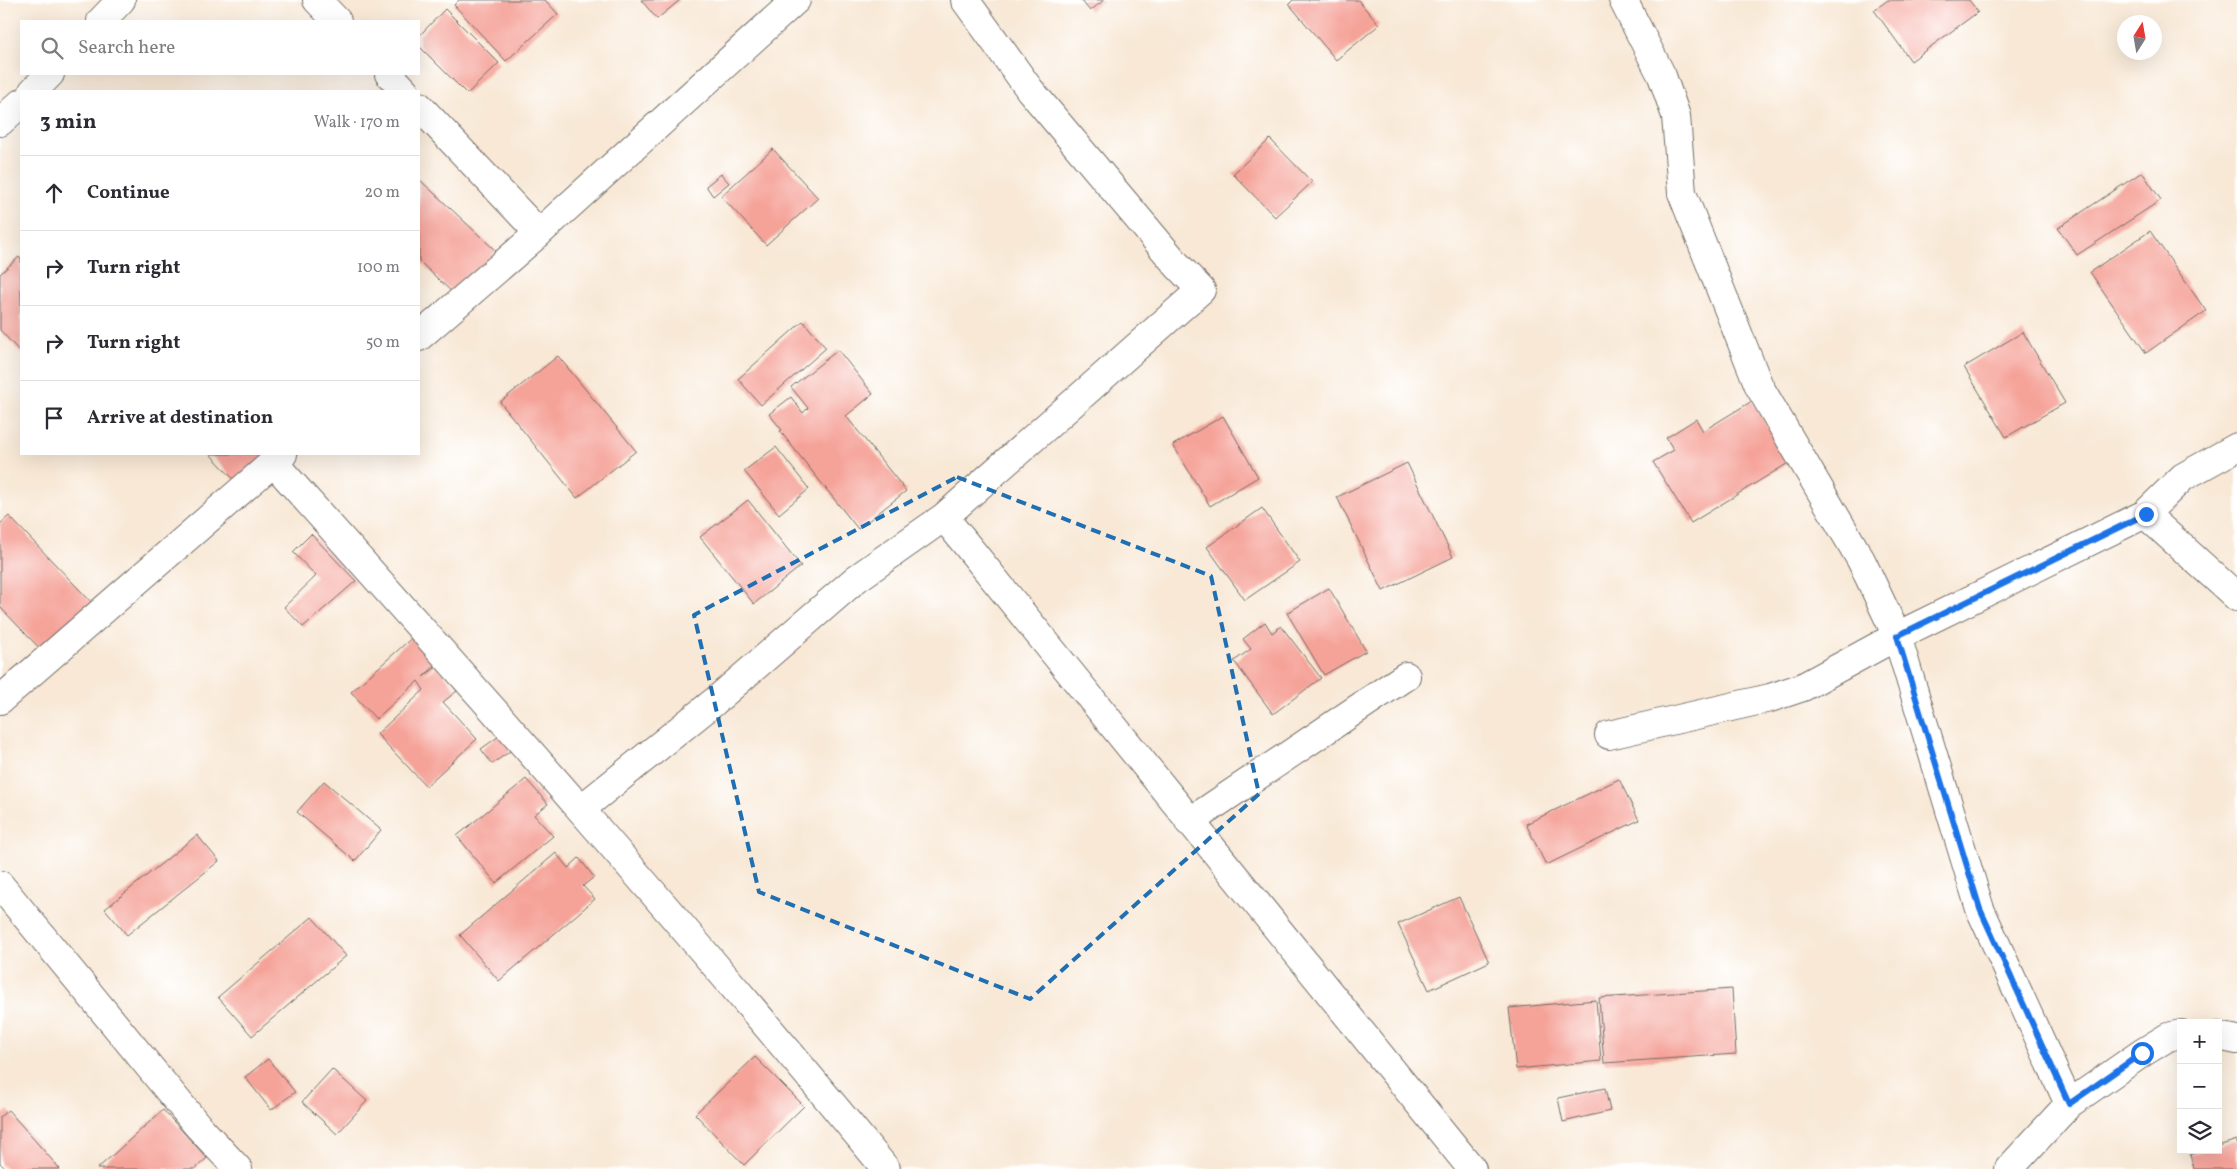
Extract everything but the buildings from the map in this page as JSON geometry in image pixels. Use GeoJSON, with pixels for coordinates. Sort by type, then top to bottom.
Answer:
{"type":"FeatureCollection","features":[{"type":"Feature","properties":{"kind":"street"},"geometry":{"type":"LineString","coordinates":[[101,20],[122,0]]}},
{"type":"Feature","properties":{"kind":"street"},"geometry":{"type":"LineString","coordinates":[[316,0],[336,20]]}},
{"type":"Feature","properties":{"kind":"street"},"geometry":{"type":"LineString","coordinates":[[420,336],[540,233],[796,0]]}},
{"type":"Feature","properties":{"kind":"street"},"geometry":{"type":"LineString","coordinates":[[581,808],[714,702],[856,579],[944,517],[1201,290],[1178,266],[1030,90],[965,0]]}},
{"type":"Feature","properties":{"kind":"street"},"geometry":{"type":"LineString","coordinates":[[1623,0],[1662,76],[1676,116],[1682,193],[1759,386],[1861,560],[1897,636],[1980,909],[2069,1104]]}},
{"type":"Feature","properties":{"kind":"street"},"geometry":{"type":"LineString","coordinates":[[34,90],[49,75]]}},
{"type":"Feature","properties":{"kind":"street"},"geometry":{"type":"LineString","coordinates":[[390,75],[404,90]]}},
{"type":"Feature","properties":{"kind":"street"},"geometry":{"type":"LineString","coordinates":[[0,122],[20,104]]}},
{"type":"Feature","properties":{"kind":"street"},"geometry":{"type":"LineString","coordinates":[[420,107],[540,233]]}},
{"type":"Feature","properties":{"kind":"street"},"geometry":{"type":"LineString","coordinates":[[1609,736],[1770,698],[1803,686],[1897,636],[2146,514],[2183,476],[2237,447]]}},
{"type":"Feature","properties":{"kind":"street"},"geometry":{"type":"LineString","coordinates":[[0,700],[278,458],[789,1051],[874,1164]]}},
{"type":"Feature","properties":{"kind":"street"},"geometry":{"type":"LineString","coordinates":[[2146,514],[2237,597]]}},
{"type":"Feature","properties":{"kind":"street"},"geometry":{"type":"LineString","coordinates":[[944,517],[1189,822],[1472,1169]]}},
{"type":"Feature","properties":{"kind":"street"},"geometry":{"type":"LineString","coordinates":[[1189,822],[1406,676]]}},
{"type":"Feature","properties":{"kind":"street"},"geometry":{"type":"LineString","coordinates":[[0,884],[198,1126],[238,1169]]}},
{"type":"Feature","properties":{"kind":"street"},"geometry":{"type":"LineString","coordinates":[[2009,1169],[2069,1104],[2149,1049],[2168,1037],[2177,1035]]}},
{"type":"Feature","properties":{"kind":"street"},"geometry":{"type":"LineString","coordinates":[[2222,1037],[2237,1040]]}},
{"type":"Feature","properties":{"kind":"highlighted area"},"geometry":{"type":"Polygon","coordinates":[[[957,477],[1211,576],[1259,794],[1030,999],[759,892],[694,615],[957,477]]]}},
{"type":"Feature","properties":{"kind":"route"},"geometry":{"type":"LineString","coordinates":[[2142,1053],[2069,1104],[1980,909],[1897,636],[2146,514]]}}]}
